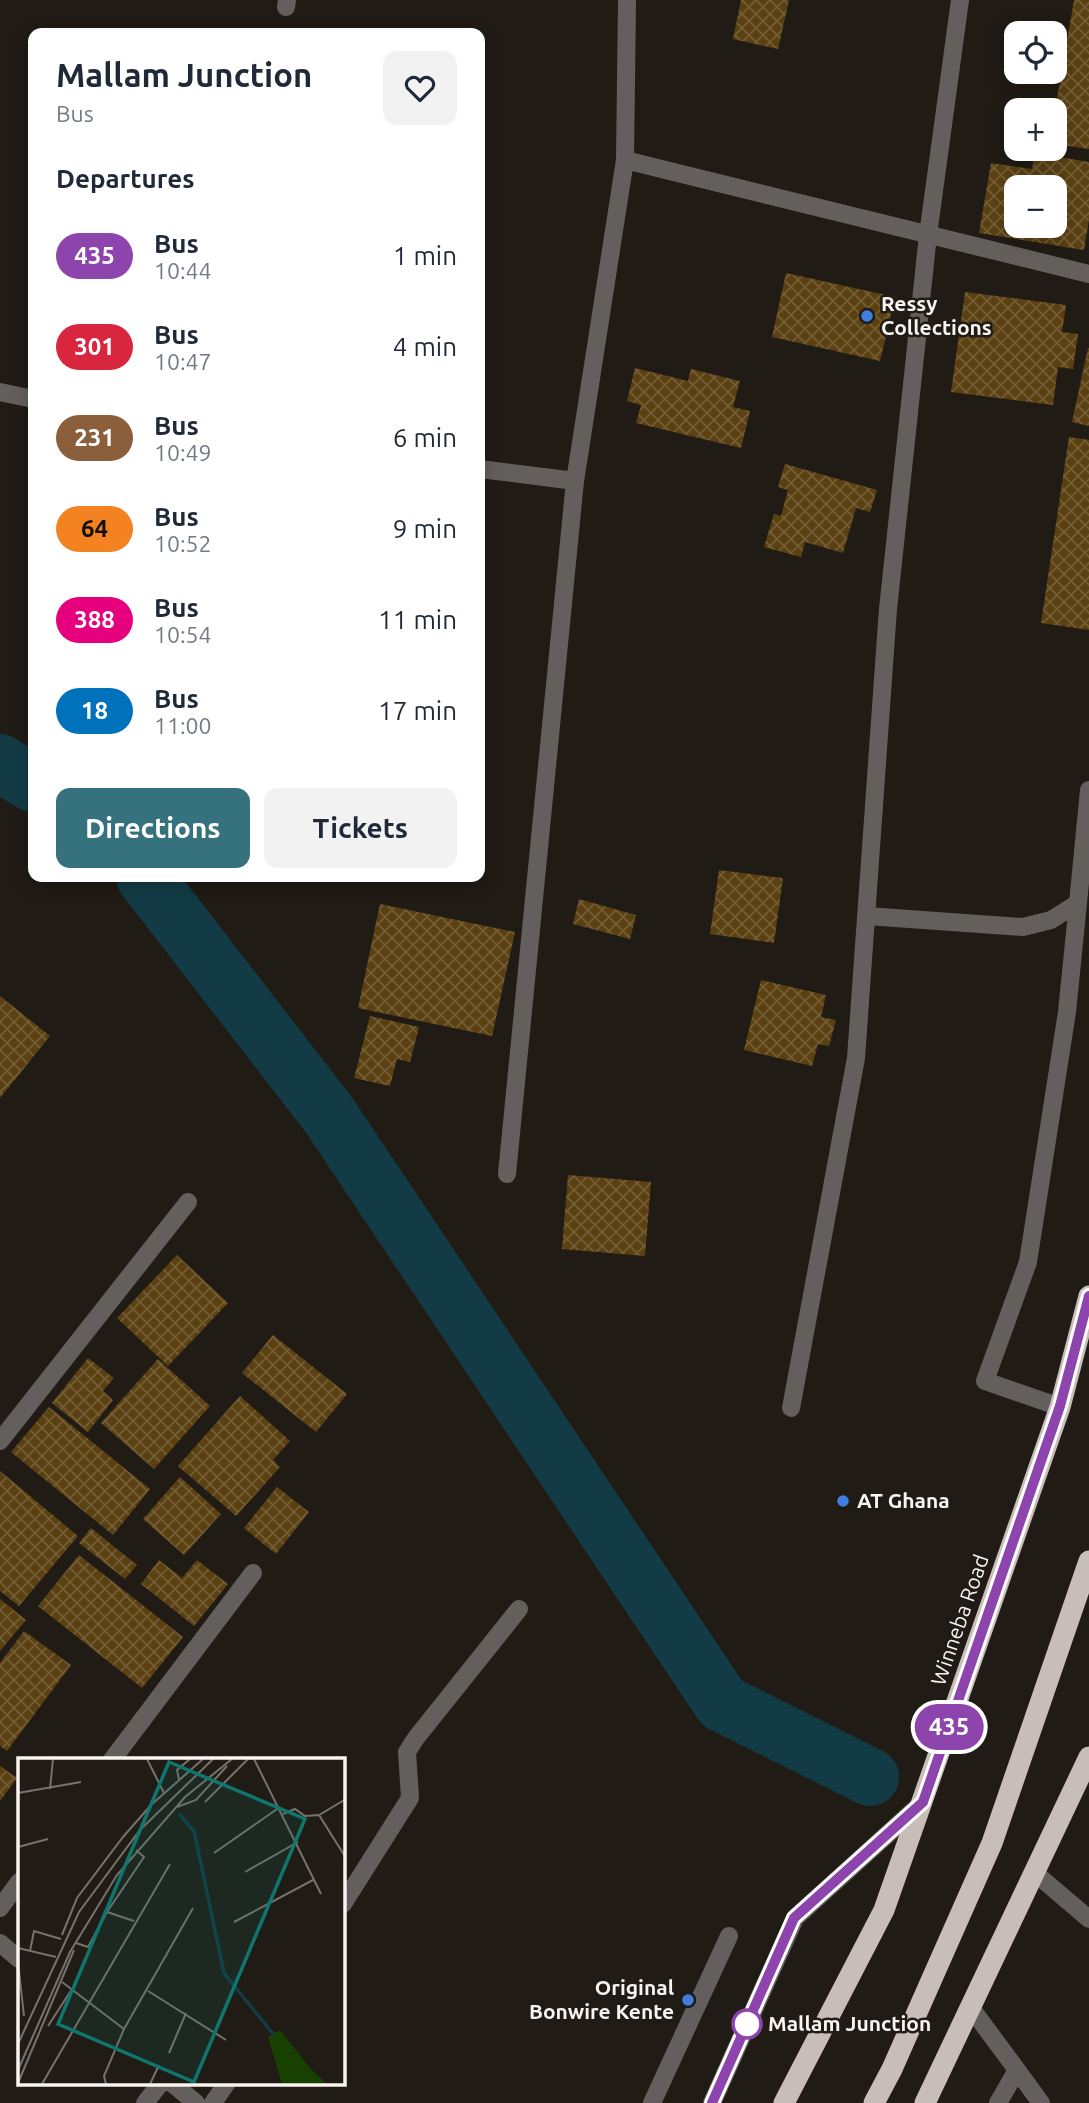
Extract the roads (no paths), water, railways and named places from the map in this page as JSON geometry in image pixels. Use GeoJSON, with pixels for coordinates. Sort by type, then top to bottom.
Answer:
{"type":"FeatureCollection","features":[{"type":"Feature","properties":{"kind":"highway","name":"Winneba Road"},"geometry":{"type":"LineString","coordinates":[[783,2103],[884,1910],[1060,1406],[1089,1296]]}},
{"type":"Feature","properties":{"kind":"highway"},"geometry":{"type":"LineString","coordinates":[[874,2103],[892,2069],[992,1843],[1089,1561]]}},
{"type":"Feature","properties":{"kind":"highway"},"geometry":{"type":"LineString","coordinates":[[925,2103],[1089,1758]]}},
{"type":"Feature","properties":{"kind":"street"},"geometry":{"type":"LineString","coordinates":[[507,1174],[575,481],[625,160],[627,0]]}},
{"type":"Feature","properties":{"kind":"street"},"geometry":{"type":"LineString","coordinates":[[791,1408],[856,1058],[888,609],[928,235],[960,0]]}},
{"type":"Feature","properties":{"kind":"street"},"geometry":{"type":"LineString","coordinates":[[625,160],[1089,274]]}},
{"type":"Feature","properties":{"kind":"street"},"geometry":{"type":"LineString","coordinates":[[0,392],[28,398]]}},
{"type":"Feature","properties":{"kind":"street"},"geometry":{"type":"LineString","coordinates":[[485,470],[575,481]]}},
{"type":"Feature","properties":{"kind":"street"},"geometry":{"type":"LineString","coordinates":[[1060,1406],[985,1381],[1028,1262],[1067,1012],[1089,790]]}},
{"type":"Feature","properties":{"kind":"street"},"geometry":{"type":"LineString","coordinates":[[867,916],[1023,927],[1051,920],[1078,903]]}},
{"type":"Feature","properties":{"kind":"street"},"geometry":{"type":"LineString","coordinates":[[0,1441],[188,1202]]}},
{"type":"Feature","properties":{"kind":"street"},"geometry":{"type":"LineString","coordinates":[[114,1758],[253,1573]]}},
{"type":"Feature","properties":{"kind":"street"},"geometry":{"type":"LineString","coordinates":[[345,1901],[410,1798],[407,1752],[519,1609]]}},
{"type":"Feature","properties":{"kind":"street"},"geometry":{"type":"LineString","coordinates":[[712,2103],[794,1918],[923,1802]]}},
{"type":"Feature","properties":{"kind":"street"},"geometry":{"type":"LineString","coordinates":[[1035,1873],[1089,1919]]}},
{"type":"Feature","properties":{"kind":"street"},"geometry":{"type":"LineString","coordinates":[[0,1908],[18,1883]]}},
{"type":"Feature","properties":{"kind":"street"},"geometry":{"type":"LineString","coordinates":[[652,2103],[729,1936]]}},
{"type":"Feature","properties":{"kind":"street"},"geometry":{"type":"LineString","coordinates":[[0,1943],[18,1958]]}},
{"type":"Feature","properties":{"kind":"street"},"geometry":{"type":"LineString","coordinates":[[971,2008],[1041,2103]]}},
{"type":"Feature","properties":{"kind":"street"},"geometry":{"type":"LineString","coordinates":[[998,2103],[1017,2070]]}},
{"type":"Feature","properties":{"kind":"street"},"geometry":{"type":"LineString","coordinates":[[145,2103],[158,2086]]}},
{"type":"Feature","properties":{"kind":"street"},"geometry":{"type":"LineString","coordinates":[[175,2086],[195,2103]]}},
{"type":"Feature","properties":{"kind":"street"},"geometry":{"type":"LineString","coordinates":[[213,2103],[225,2086]]}},
{"type":"Feature","properties":{"kind":"waterway"},"geometry":{"type":"LineString","coordinates":[[0,763],[28,780]]}},
{"type":"Feature","properties":{"kind":"waterway"},"geometry":{"type":"LineString","coordinates":[[149,882],[329,1115],[722,1703],[870,1777]]}},
{"type":"Feature","properties":{"kind":"place","name":"Ressy Collections"},"geometry":{"type":"Point","coordinates":[867,316]}},
{"type":"Feature","properties":{"kind":"place","name":"AT Ghana"},"geometry":{"type":"Point","coordinates":[843,1501]}},
{"type":"Feature","properties":{"kind":"place","name":"Original Bonwire Kente"},"geometry":{"type":"Point","coordinates":[688,2000]}},
{"type":"Feature","properties":{"kind":"place","name":"Mallam Junction"},"geometry":{"type":"Point","coordinates":[747,2024]}}]}
